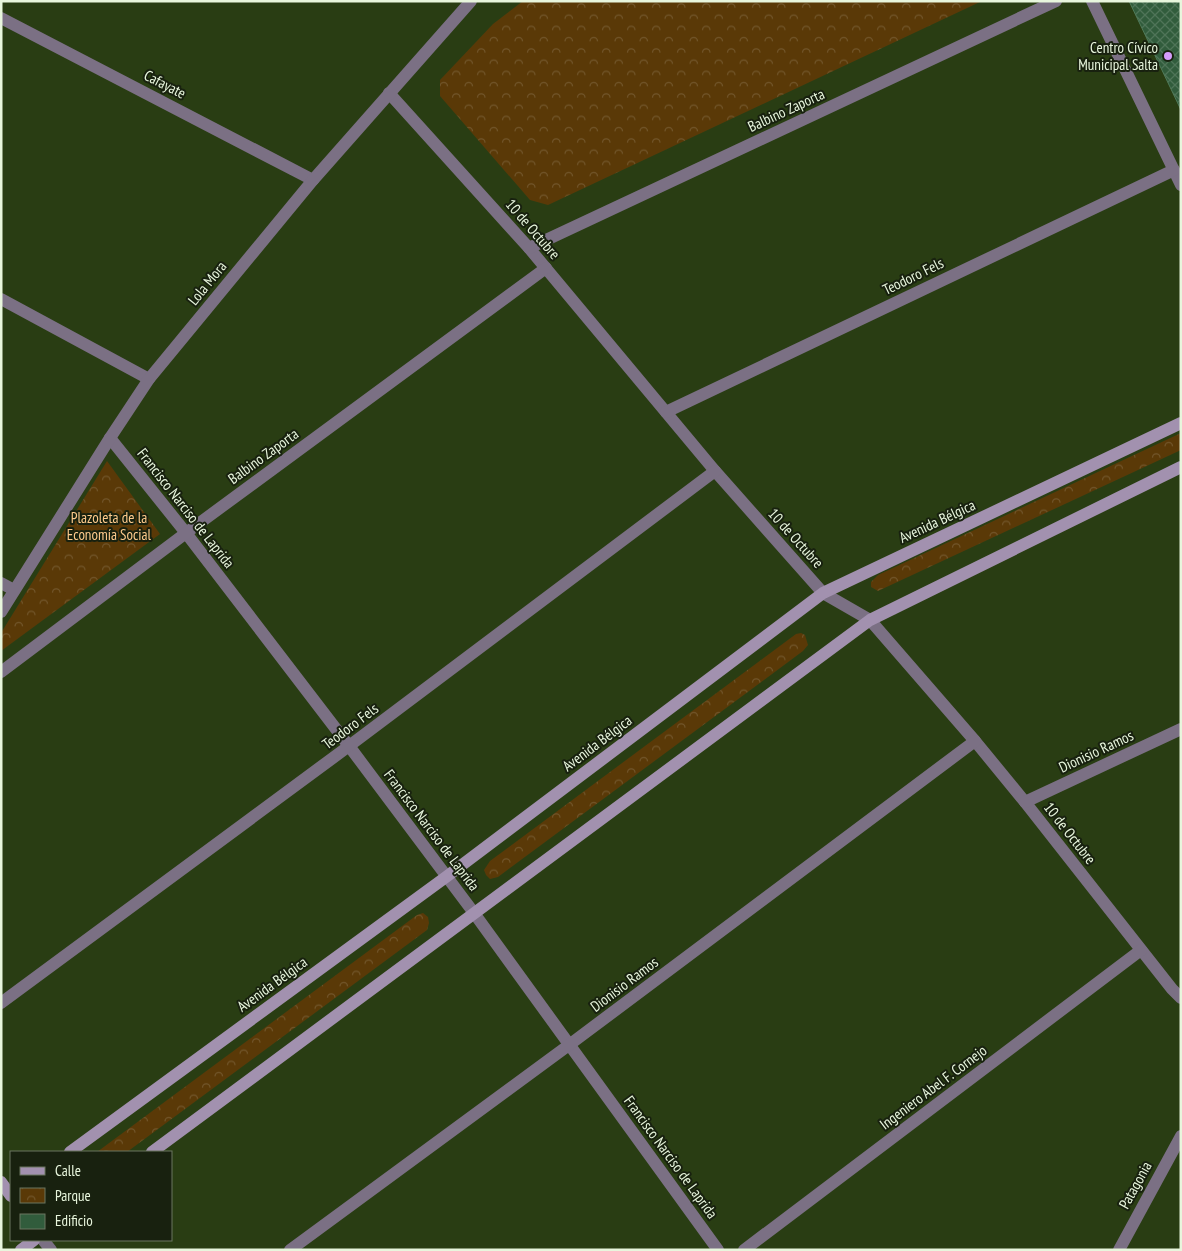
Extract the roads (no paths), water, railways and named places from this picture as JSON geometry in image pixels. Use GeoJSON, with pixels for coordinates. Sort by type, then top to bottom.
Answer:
{"type":"FeatureCollection","features":[{"type":"Feature","properties":{"kind":"main road","name":"Avenida Bélgica"},"geometry":{"type":"LineString","coordinates":[[71,1151],[446,877],[823,593],[1181,423]]}},
{"type":"Feature","properties":{"kind":"main road"},"geometry":{"type":"LineString","coordinates":[[153,1151],[870,620],[1181,467]]}},
{"type":"Feature","properties":{"kind":"main road"},"geometry":{"type":"LineString","coordinates":[[1,1182],[10,1194]]}},
{"type":"Feature","properties":{"kind":"main road"},"geometry":{"type":"LineString","coordinates":[[21,1250],[33,1241]]}},
{"type":"Feature","properties":{"kind":"street","name":"Lola Mora"},"geometry":{"type":"LineString","coordinates":[[1,612],[149,379],[313,180],[471,1]]}},
{"type":"Feature","properties":{"kind":"street","name":"Balbino Zaporta"},"geometry":{"type":"LineString","coordinates":[[529,248],[1056,1]]}},
{"type":"Feature","properties":{"kind":"street"},"geometry":{"type":"LineString","coordinates":[[1092,1],[1181,185]]}},
{"type":"Feature","properties":{"kind":"street","name":"Cafayate"},"geometry":{"type":"LineString","coordinates":[[1,18],[313,180]]}},
{"type":"Feature","properties":{"kind":"street","name":"10 de Octubre"},"geometry":{"type":"LineString","coordinates":[[389,93],[529,248],[715,471],[823,593],[870,620],[975,741],[1141,950],[1178,991]]}},
{"type":"Feature","properties":{"kind":"street","name":"Teodoro Fels"},"geometry":{"type":"LineString","coordinates":[[666,412],[1174,170]]}},
{"type":"Feature","properties":{"kind":"street","name":"Balbino Zaporta"},"geometry":{"type":"LineString","coordinates":[[1,672],[546,268]]}},
{"type":"Feature","properties":{"kind":"street"},"geometry":{"type":"LineString","coordinates":[[1,299],[149,379]]}},
{"type":"Feature","properties":{"kind":"street","name":"Francisco Narciso de Laprida"},"geometry":{"type":"LineString","coordinates":[[110,438],[186,533],[349,746],[474,913],[718,1250]]}},
{"type":"Feature","properties":{"kind":"street","name":"Teodoro Fels"},"geometry":{"type":"LineString","coordinates":[[1,1003],[349,746],[715,471]]}},
{"type":"Feature","properties":{"kind":"street"},"geometry":{"type":"LineString","coordinates":[[1,583],[14,590]]}},
{"type":"Feature","properties":{"kind":"street","name":"Dionisio Ramos"},"geometry":{"type":"LineString","coordinates":[[1025,802],[1181,730]]}},
{"type":"Feature","properties":{"kind":"street","name":"Dionisio Ramos"},"geometry":{"type":"LineString","coordinates":[[290,1250],[569,1045],[975,741]]}},
{"type":"Feature","properties":{"kind":"street","name":"Ingeniero Abel F. Cornejo"},"geometry":{"type":"LineString","coordinates":[[744,1250],[1141,950]]}},
{"type":"Feature","properties":{"kind":"street","name":"Patagonia"},"geometry":{"type":"LineString","coordinates":[[1119,1250],[1181,1136]]}},
{"type":"Feature","properties":{"kind":"place","name":"Centro Cívico Municipal Salta"},"geometry":{"type":"Point","coordinates":[1168,56]}},
{"type":"Feature","properties":{"kind":"park label","name":"Plazoleta de la Economía Social"},"geometry":{"type":"Point","coordinates":[109,526]}}]}
